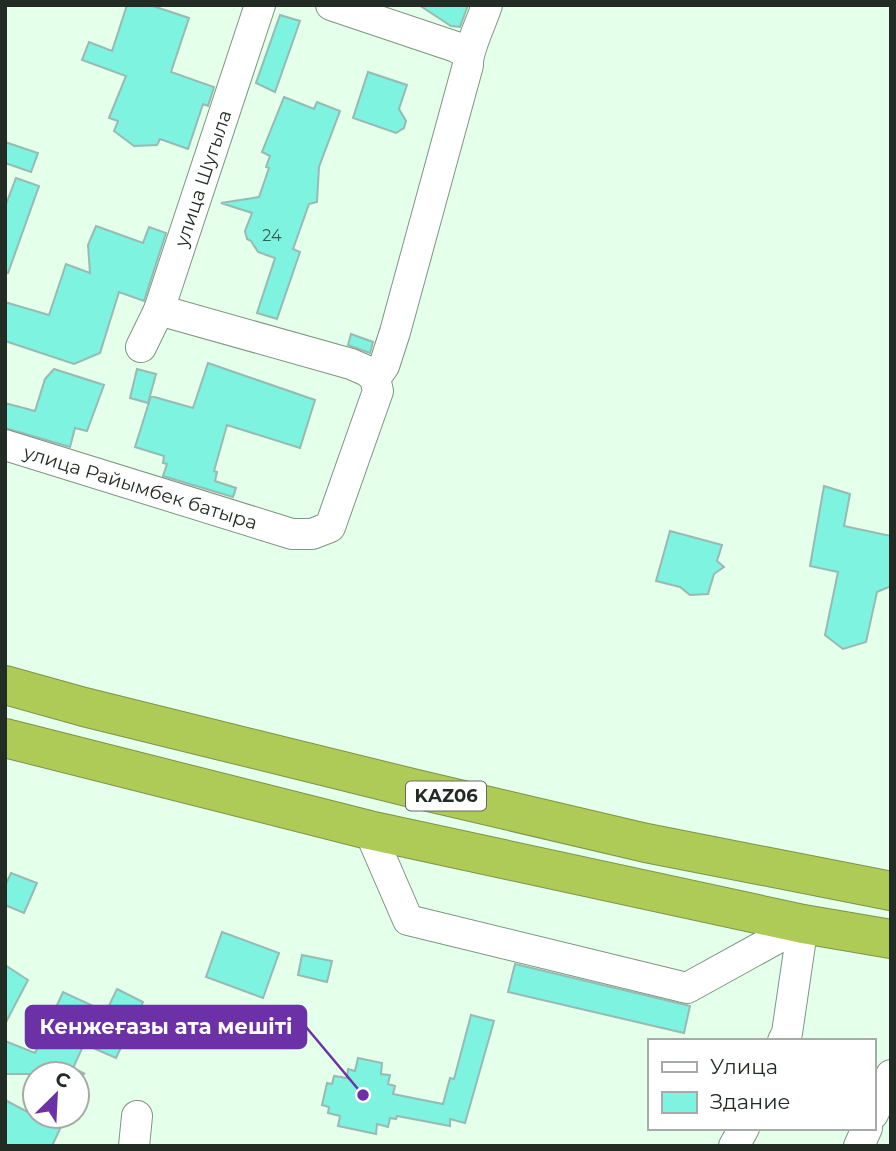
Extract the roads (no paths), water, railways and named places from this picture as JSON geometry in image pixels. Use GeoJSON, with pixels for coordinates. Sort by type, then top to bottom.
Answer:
{"type":"FeatureCollection","features":[{"type":"Feature","properties":{"kind":"highway","name":"KАZ06"},"geometry":{"type":"LineString","coordinates":[[5,685],[323,766],[646,843],[891,891]]}},
{"type":"Feature","properties":{"kind":"highway","name":"KАZ06"},"geometry":{"type":"LineString","coordinates":[[5,738],[369,830],[803,923],[891,939]]}},
{"type":"Feature","properties":{"kind":"street","name":"улица Шугыла"},"geometry":{"type":"LineString","coordinates":[[141,347],[159,310],[260,5]]}},
{"type":"Feature","properties":{"kind":"street"},"geometry":{"type":"LineString","coordinates":[[331,5],[456,47],[468,54]]}},
{"type":"Feature","properties":{"kind":"street","name":"улица Райымбек батыра"},"geometry":{"type":"LineString","coordinates":[[5,446],[292,534],[312,534],[330,527],[377,391],[375,378],[384,366],[468,65],[468,54],[487,5]]}},
{"type":"Feature","properties":{"kind":"street"},"geometry":{"type":"LineString","coordinates":[[159,310],[351,364],[375,378]]}},
{"type":"Feature","properties":{"kind":"street"},"geometry":{"type":"LineString","coordinates":[[369,830],[408,920],[687,988],[803,923]]}},
{"type":"Feature","properties":{"kind":"street"},"geometry":{"type":"LineString","coordinates":[[784,1039],[803,923]]}},
{"type":"Feature","properties":{"kind":"street"},"geometry":{"type":"LineString","coordinates":[[875,1110],[891,1076]]}},
{"type":"Feature","properties":{"kind":"street"},"geometry":{"type":"LineString","coordinates":[[134,1146],[137,1116]]}},
{"type":"Feature","properties":{"kind":"street"},"geometry":{"type":"LineString","coordinates":[[734,1146],[743,1130]]}},
{"type":"Feature","properties":{"kind":"street"},"geometry":{"type":"LineString","coordinates":[[859,1146],[866,1130]]}},
{"type":"Feature","properties":{"kind":"place","name":"Кенжеғазы ата мешіті"},"geometry":{"type":"Point","coordinates":[363,1095]}}]}
